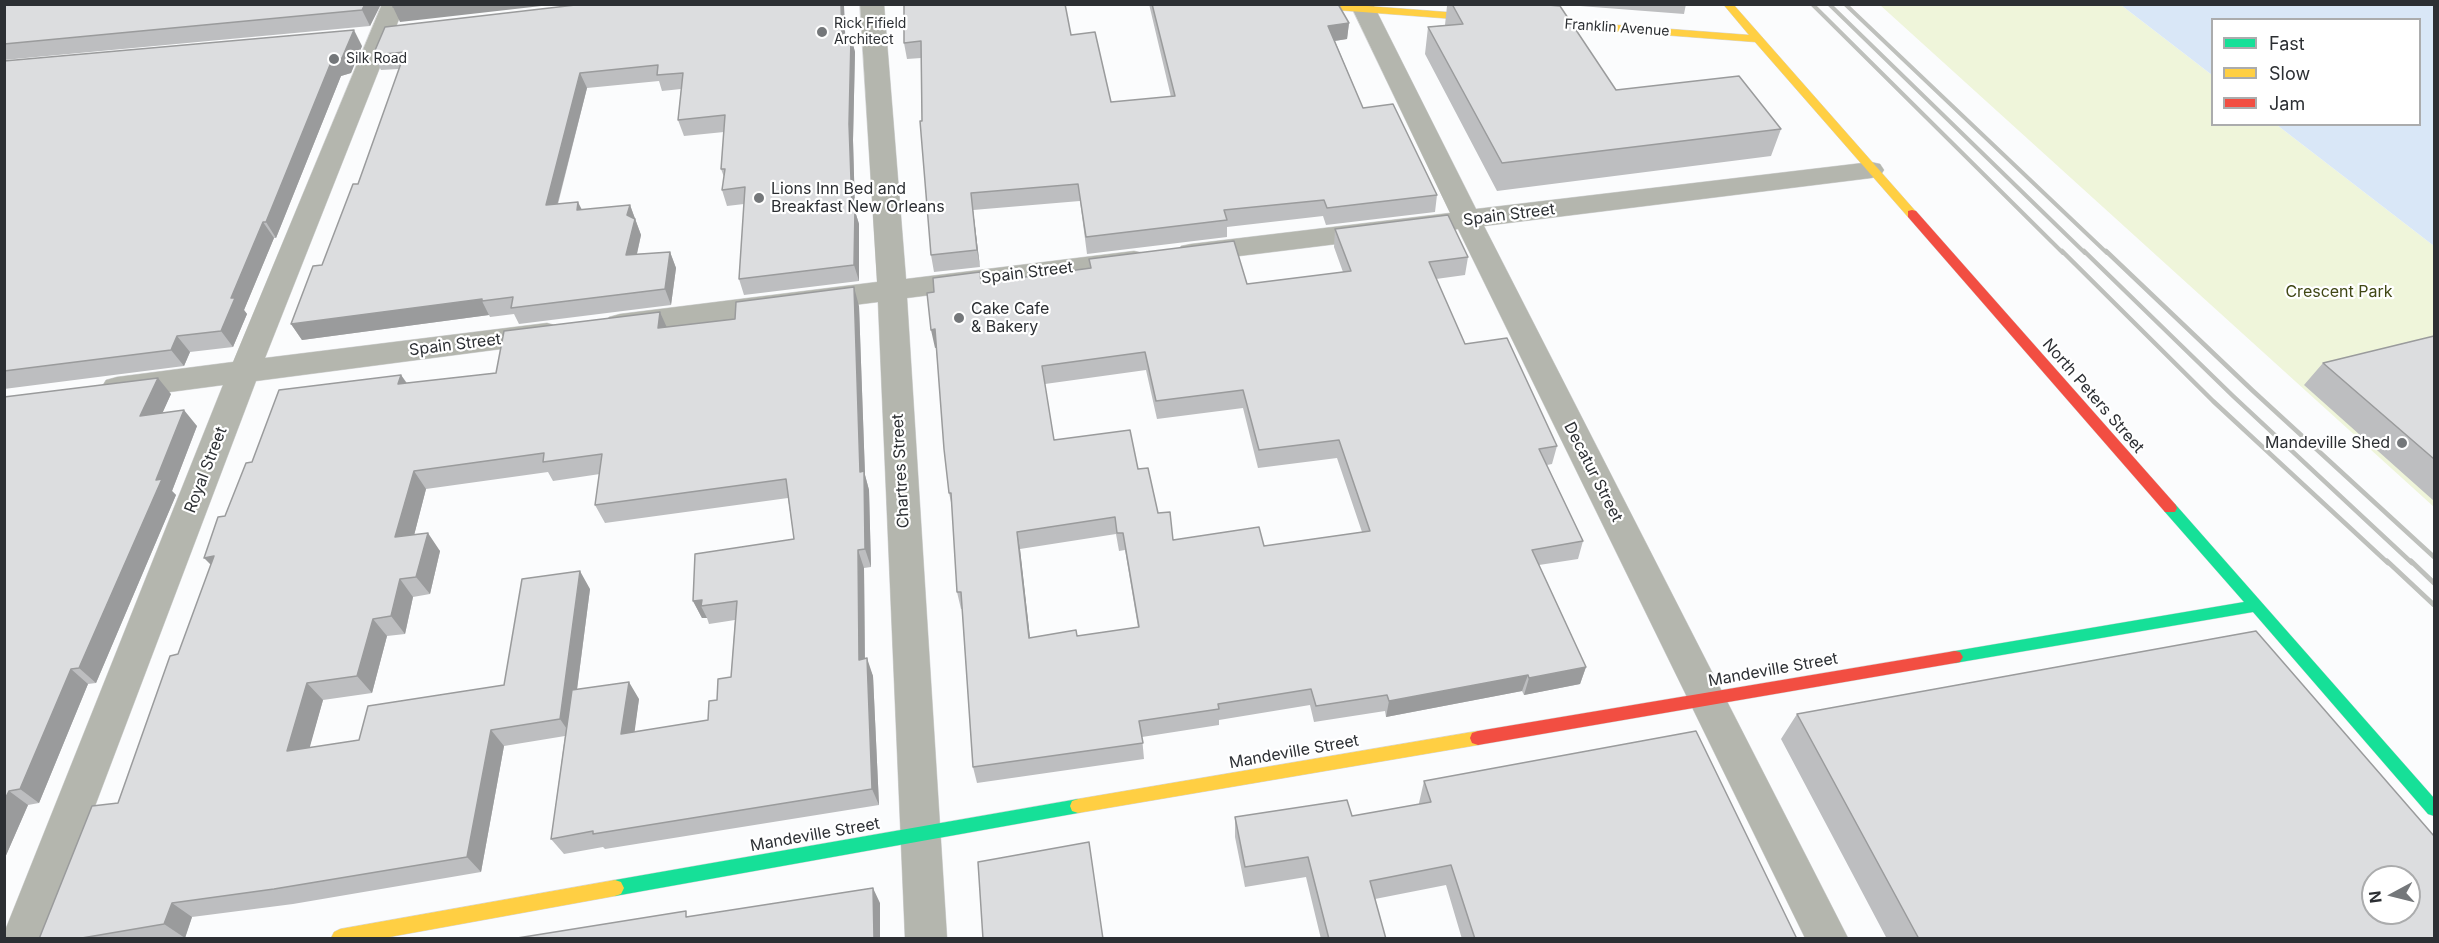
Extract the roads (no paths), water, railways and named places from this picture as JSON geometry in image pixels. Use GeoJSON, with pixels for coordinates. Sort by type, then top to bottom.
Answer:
{"type":"FeatureCollection","features":[{"type":"Feature","properties":{"kind":"street","name":"Royal Street"},"geometry":{"type":"LineString","coordinates":[[24,939],[244,372],[394,4]]}},
{"type":"Feature","properties":{"kind":"street","name":"Chartres Street"},"geometry":{"type":"LineString","coordinates":[[872,4],[892,289],[926,939]]}},
{"type":"Feature","properties":{"kind":"street","name":"Franklin Avenue"},"geometry":{"type":"LineString","coordinates":[[1297,4],[1362,6],[1758,39]]}},
{"type":"Feature","properties":{"kind":"street","name":"North Peters Street"},"geometry":{"type":"LineString","coordinates":[[1727,4],[2434,808]]}},
{"type":"Feature","properties":{"kind":"street","name":"Decatur Street"},"geometry":{"type":"LineString","coordinates":[[1362,6],[1827,939]]}},
{"type":"Feature","properties":{"kind":"street","name":"Spain Street"},"geometry":{"type":"LineString","coordinates":[[84,392],[892,289],[1871,170]]}},
{"type":"Feature","properties":{"kind":"street","name":"Mandeville Street"},"geometry":{"type":"LineString","coordinates":[[340,939],[920,832],[2255,606]]}},
{"type":"Feature","properties":{"kind":"water"},"geometry":{"type":"Polygon","coordinates":[[[2121,5],[2434,5],[2434,246],[2278,126],[2421,126],[2421,18],[2211,18],[2211,74],[2121,5]]]}},
{"type":"Feature","properties":{"kind":"railway"},"geometry":{"type":"LineString","coordinates":[[1812,4],[2063,253]]}},
{"type":"Feature","properties":{"kind":"railway"},"geometry":{"type":"LineString","coordinates":[[1829,4],[2085,253]]}},
{"type":"Feature","properties":{"kind":"railway"},"geometry":{"type":"LineString","coordinates":[[1845,4],[2107,253]]}},
{"type":"Feature","properties":{"kind":"railway"},"geometry":{"type":"LineString","coordinates":[[2062,251],[2213,401],[2388,563]]}},
{"type":"Feature","properties":{"kind":"railway"},"geometry":{"type":"LineString","coordinates":[[2084,251],[2233,396],[2412,563]]}},
{"type":"Feature","properties":{"kind":"railway"},"geometry":{"type":"LineString","coordinates":[[2106,251],[2252,390],[2434,557]]}},
{"type":"Feature","properties":{"kind":"railway"},"geometry":{"type":"LineString","coordinates":[[2387,561],[2434,605]]}},
{"type":"Feature","properties":{"kind":"railway"},"geometry":{"type":"LineString","coordinates":[[2411,561],[2434,583]]}},
{"type":"Feature","properties":{"kind":"place","name":"Rick Fifield Architect"},"geometry":{"type":"Point","coordinates":[822,32]}},
{"type":"Feature","properties":{"kind":"place","name":"Silk Road"},"geometry":{"type":"Point","coordinates":[334,59]}},
{"type":"Feature","properties":{"kind":"place","name":"Lions Inn Bed and Breakfast New Orleans"},"geometry":{"type":"Point","coordinates":[759,198]}},
{"type":"Feature","properties":{"kind":"place","name":"Cake Cafe & Bakery"},"geometry":{"type":"Point","coordinates":[959,318]}},
{"type":"Feature","properties":{"kind":"place","name":"Mandeville Shed"},"geometry":{"type":"Point","coordinates":[2402,443]}},
{"type":"Feature","properties":{"kind":"park label","name":"Crescent Park"},"geometry":{"type":"Point","coordinates":[2339,292]}}]}
